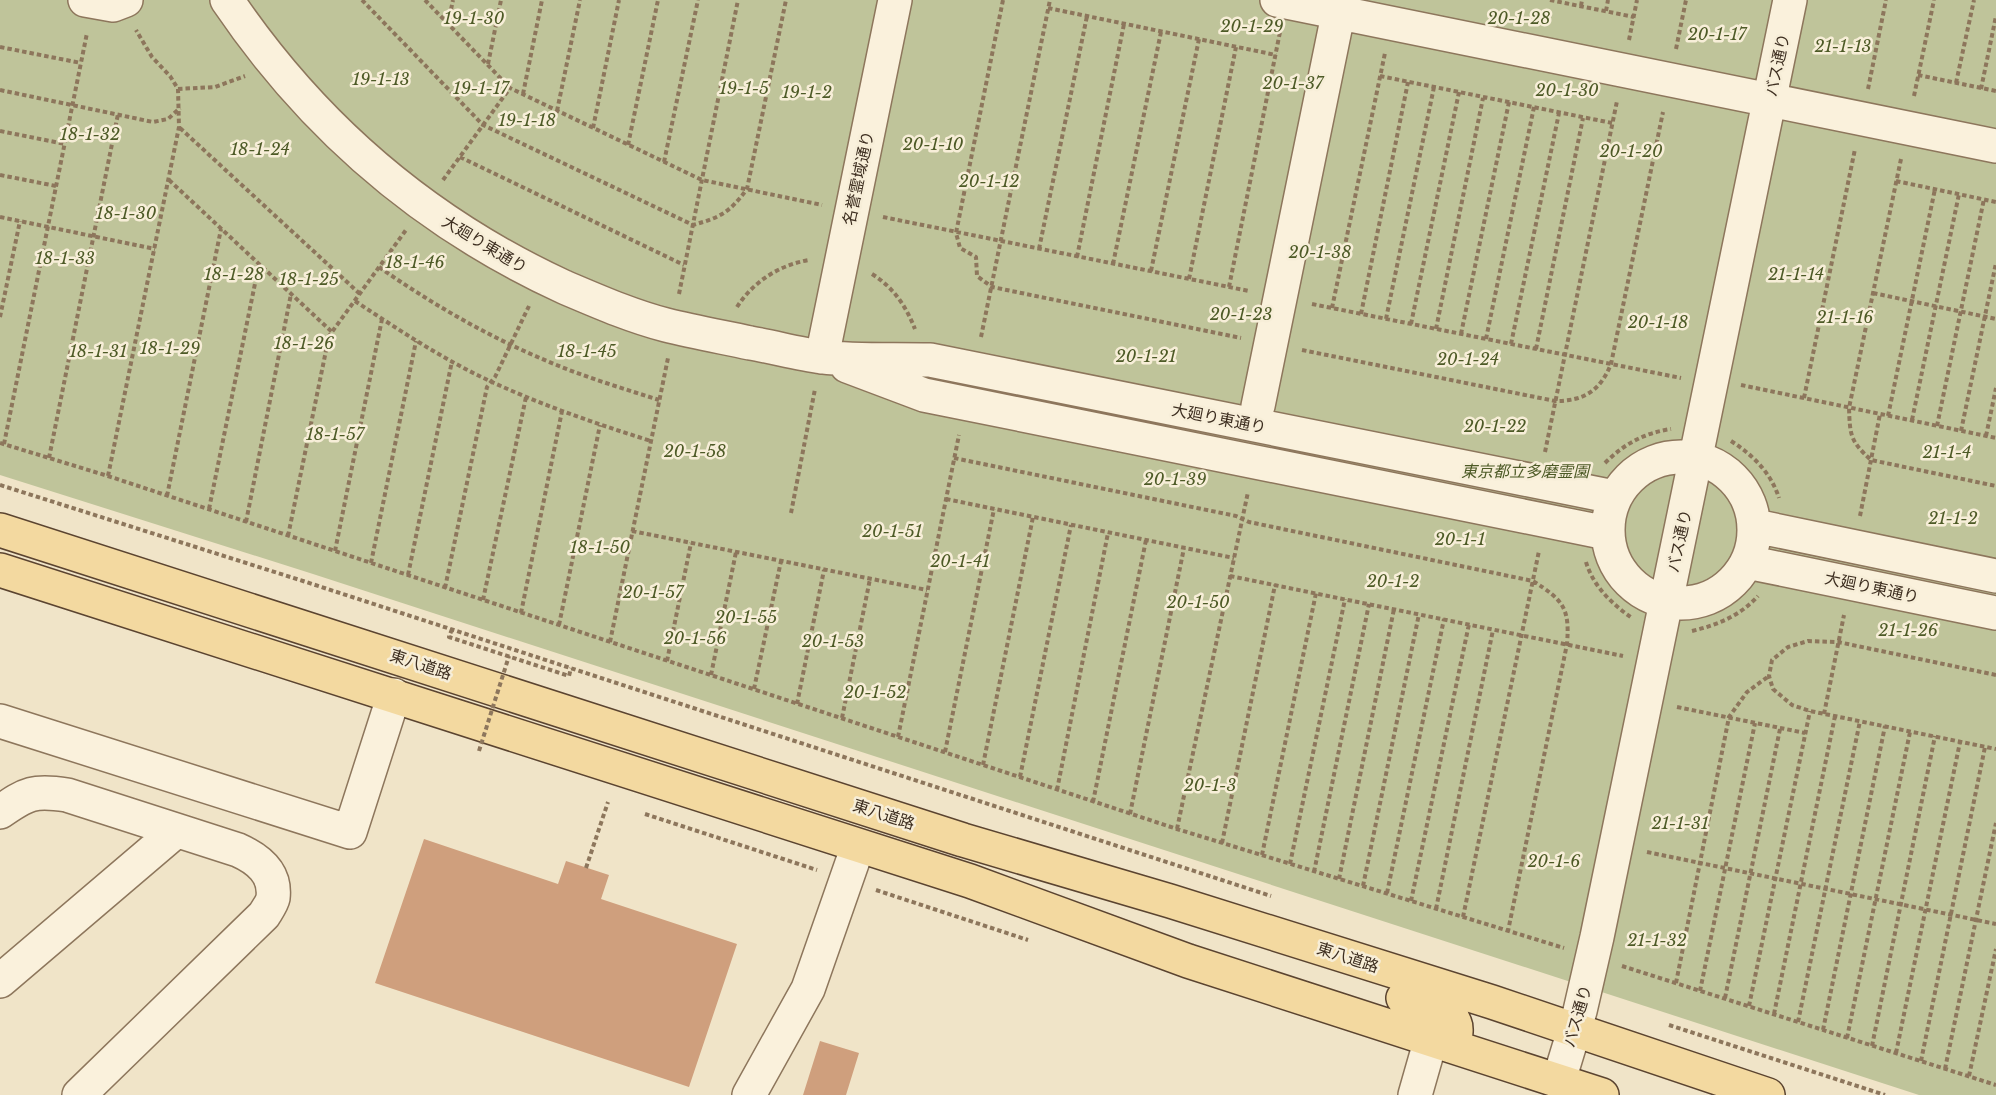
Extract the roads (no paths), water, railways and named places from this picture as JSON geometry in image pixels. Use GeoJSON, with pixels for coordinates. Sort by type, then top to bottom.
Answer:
{"type":"FeatureCollection","features":[{"type":"Feature","properties":{"kind":"main road","name":"東八道路"},"geometry":{"type":"LineString","coordinates":[[0,530],[963,840],[1226,919],[1575,1029],[1768,1095]]}},
{"type":"Feature","properties":{"kind":"main road"},"geometry":{"type":"LineString","coordinates":[[0,570],[969,881],[1188,961],[1602,1095]]}},
{"type":"Feature","properties":{"kind":"main road"},"geometry":{"type":"LineString","coordinates":[[1226,919],[1354,982],[1445,1012],[1452,1018],[1456,1031],[1442,1043]]}},
{"type":"Feature","properties":{"kind":"street","name":"大廻り東通り"},"geometry":{"type":"LineString","coordinates":[[227,0],[272,62],[321,118],[366,160],[424,206],[476,241],[533,272],[594,300],[819,371],[924,395],[1607,533]]}},
{"type":"Feature","properties":{"kind":"street","name":"名誉霊域通り"},"geometry":{"type":"LineString","coordinates":[[819,371],[844,212],[895,0]]}},
{"type":"Feature","properties":{"kind":"street","name":"バス通り"},"geometry":{"type":"LineString","coordinates":[[1559,1080],[1575,1029],[1593,957],[1790,0]]}},
{"type":"Feature","properties":{"kind":"street"},"geometry":{"type":"LineString","coordinates":[[1282,1],[1340,6],[1391,23],[1996,146]]}},
{"type":"Feature","properties":{"kind":"street"},"geometry":{"type":"LineString","coordinates":[[87,11],[113,5],[131,14]]}},
{"type":"Feature","properties":{"kind":"street"},"geometry":{"type":"LineString","coordinates":[[1258,406],[1340,6]]}},
{"type":"Feature","properties":{"kind":"street","name":"大廻り東通り"},"geometry":{"type":"LineString","coordinates":[[819,371],[930,360],[1614,497]]}},
{"type":"Feature","properties":{"kind":"street"},"geometry":{"type":"LineString","coordinates":[[1135,438],[1142,402]]}},
{"type":"Feature","properties":{"kind":"street"},"geometry":{"type":"LineString","coordinates":[[1350,481],[1357,445]]}},
{"type":"Feature","properties":{"kind":"street"},"geometry":{"type":"LineString","coordinates":[[1671,457],[1696,457],[1718,466],[1737,481],[1749,502],[1755,526],[1753,545],[1747,562],[1733,582],[1713,596],[1690,603],[1666,602],[1643,593],[1624,577],[1612,557],[1607,533],[1608,514],[1614,497],[1628,477],[1648,464],[1671,457]]}},
{"type":"Feature","properties":{"kind":"street"},"geometry":{"type":"LineString","coordinates":[[1755,526],[1996,576]]}},
{"type":"Feature","properties":{"kind":"street","name":"大廻り東通り"},"geometry":{"type":"LineString","coordinates":[[1747,562],[1996,613]]}},
{"type":"Feature","properties":{"kind":"street"},"geometry":{"type":"LineString","coordinates":[[0,721],[350,832],[394,695]]}},
{"type":"Feature","properties":{"kind":"street"},"geometry":{"type":"LineString","coordinates":[[0,812],[25,795],[44,791],[67,795],[238,850],[254,858],[266,868],[272,883],[273,899],[264,915],[252,929],[79,1095]]}},
{"type":"Feature","properties":{"kind":"street"},"geometry":{"type":"LineString","coordinates":[[0,981],[176,831]]}},
{"type":"Feature","properties":{"kind":"street"},"geometry":{"type":"LineString","coordinates":[[749,1095],[808,989],[858,846]]}},
{"type":"Feature","properties":{"kind":"street"},"geometry":{"type":"LineString","coordinates":[[1415,1095],[1442,1043]]}},
{"type":"Feature","properties":{"kind":"park label","name":"19-1-30"},"geometry":{"type":"Point","coordinates":[474,18]}},
{"type":"Feature","properties":{"kind":"park label","name":"20-1-28"},"geometry":{"type":"Point","coordinates":[1519,18]}},
{"type":"Feature","properties":{"kind":"park label","name":"20-1-29"},"geometry":{"type":"Point","coordinates":[1252,26]}},
{"type":"Feature","properties":{"kind":"park label","name":"20-1-17"},"geometry":{"type":"Point","coordinates":[1717,34]}},
{"type":"Feature","properties":{"kind":"park label","name":"21-1-13"},"geometry":{"type":"Point","coordinates":[1843,46]}},
{"type":"Feature","properties":{"kind":"park label","name":"19-1-13"},"geometry":{"type":"Point","coordinates":[381,79]}},
{"type":"Feature","properties":{"kind":"park label","name":"20-1-37"},"geometry":{"type":"Point","coordinates":[1293,83]}},
{"type":"Feature","properties":{"kind":"park label","name":"19-1-17"},"geometry":{"type":"Point","coordinates":[481,88]}},
{"type":"Feature","properties":{"kind":"park label","name":"19-1-5"},"geometry":{"type":"Point","coordinates":[744,88]}},
{"type":"Feature","properties":{"kind":"park label","name":"20-1-30"},"geometry":{"type":"Point","coordinates":[1567,90]}},
{"type":"Feature","properties":{"kind":"park label","name":"19-1-2"},"geometry":{"type":"Point","coordinates":[807,92]}},
{"type":"Feature","properties":{"kind":"park label","name":"19-1-18"},"geometry":{"type":"Point","coordinates":[527,120]}},
{"type":"Feature","properties":{"kind":"park label","name":"18-1-32"},"geometry":{"type":"Point","coordinates":[90,134]}},
{"type":"Feature","properties":{"kind":"park label","name":"20-1-10"},"geometry":{"type":"Point","coordinates":[933,144]}},
{"type":"Feature","properties":{"kind":"park label","name":"18-1-24"},"geometry":{"type":"Point","coordinates":[260,149]}},
{"type":"Feature","properties":{"kind":"park label","name":"20-1-20"},"geometry":{"type":"Point","coordinates":[1631,151]}},
{"type":"Feature","properties":{"kind":"park label","name":"20-1-12"},"geometry":{"type":"Point","coordinates":[989,181]}},
{"type":"Feature","properties":{"kind":"park label","name":"18-1-30"},"geometry":{"type":"Point","coordinates":[126,213]}},
{"type":"Feature","properties":{"kind":"park label","name":"20-1-38"},"geometry":{"type":"Point","coordinates":[1320,252]}},
{"type":"Feature","properties":{"kind":"park label","name":"18-1-33"},"geometry":{"type":"Point","coordinates":[65,258]}},
{"type":"Feature","properties":{"kind":"park label","name":"18-1-46"},"geometry":{"type":"Point","coordinates":[415,262]}},
{"type":"Feature","properties":{"kind":"park label","name":"18-1-28"},"geometry":{"type":"Point","coordinates":[234,274]}},
{"type":"Feature","properties":{"kind":"park label","name":"21-1-14"},"geometry":{"type":"Point","coordinates":[1796,274]}},
{"type":"Feature","properties":{"kind":"park label","name":"18-1-25"},"geometry":{"type":"Point","coordinates":[309,279]}},
{"type":"Feature","properties":{"kind":"park label","name":"20-1-23"},"geometry":{"type":"Point","coordinates":[1241,314]}},
{"type":"Feature","properties":{"kind":"park label","name":"21-1-16"},"geometry":{"type":"Point","coordinates":[1845,317]}},
{"type":"Feature","properties":{"kind":"park label","name":"20-1-18"},"geometry":{"type":"Point","coordinates":[1658,322]}},
{"type":"Feature","properties":{"kind":"park label","name":"18-1-26"},"geometry":{"type":"Point","coordinates":[304,343]}},
{"type":"Feature","properties":{"kind":"park label","name":"18-1-29"},"geometry":{"type":"Point","coordinates":[170,348]}},
{"type":"Feature","properties":{"kind":"park label","name":"18-1-31"},"geometry":{"type":"Point","coordinates":[98,351]}},
{"type":"Feature","properties":{"kind":"park label","name":"18-1-45"},"geometry":{"type":"Point","coordinates":[587,351]}},
{"type":"Feature","properties":{"kind":"park label","name":"20-1-21"},"geometry":{"type":"Point","coordinates":[1146,356]}},
{"type":"Feature","properties":{"kind":"park label","name":"20-1-24"},"geometry":{"type":"Point","coordinates":[1468,359]}},
{"type":"Feature","properties":{"kind":"park label","name":"20-1-22"},"geometry":{"type":"Point","coordinates":[1495,426]}},
{"type":"Feature","properties":{"kind":"park label","name":"18-1-57"},"geometry":{"type":"Point","coordinates":[335,434]}},
{"type":"Feature","properties":{"kind":"park label","name":"20-1-58"},"geometry":{"type":"Point","coordinates":[695,451]}},
{"type":"Feature","properties":{"kind":"park label","name":"21-1-4"},"geometry":{"type":"Point","coordinates":[1947,452]}},
{"type":"Feature","properties":{"kind":"park label","name":"東京都立多磨霊園"},"geometry":{"type":"Point","coordinates":[1525,471]}},
{"type":"Feature","properties":{"kind":"park label","name":"20-1-39"},"geometry":{"type":"Point","coordinates":[1175,479]}},
{"type":"Feature","properties":{"kind":"park label","name":"21-1-2"},"geometry":{"type":"Point","coordinates":[1953,518]}},
{"type":"Feature","properties":{"kind":"park label","name":"20-1-51"},"geometry":{"type":"Point","coordinates":[892,531]}},
{"type":"Feature","properties":{"kind":"park label","name":"20-1-1"},"geometry":{"type":"Point","coordinates":[1460,539]}},
{"type":"Feature","properties":{"kind":"park label","name":"18-1-50"},"geometry":{"type":"Point","coordinates":[600,547]}},
{"type":"Feature","properties":{"kind":"park label","name":"20-1-41"},"geometry":{"type":"Point","coordinates":[960,561]}},
{"type":"Feature","properties":{"kind":"park label","name":"20-1-2"},"geometry":{"type":"Point","coordinates":[1393,581]}},
{"type":"Feature","properties":{"kind":"park label","name":"20-1-57"},"geometry":{"type":"Point","coordinates":[653,592]}},
{"type":"Feature","properties":{"kind":"park label","name":"20-1-50"},"geometry":{"type":"Point","coordinates":[1198,602]}},
{"type":"Feature","properties":{"kind":"park label","name":"20-1-55"},"geometry":{"type":"Point","coordinates":[746,617]}},
{"type":"Feature","properties":{"kind":"park label","name":"21-1-26"},"geometry":{"type":"Point","coordinates":[1908,630]}},
{"type":"Feature","properties":{"kind":"park label","name":"20-1-56"},"geometry":{"type":"Point","coordinates":[695,638]}},
{"type":"Feature","properties":{"kind":"park label","name":"20-1-53"},"geometry":{"type":"Point","coordinates":[833,641]}},
{"type":"Feature","properties":{"kind":"park label","name":"20-1-52"},"geometry":{"type":"Point","coordinates":[875,692]}},
{"type":"Feature","properties":{"kind":"park label","name":"20-1-3"},"geometry":{"type":"Point","coordinates":[1210,785]}},
{"type":"Feature","properties":{"kind":"park label","name":"21-1-31"},"geometry":{"type":"Point","coordinates":[1680,823]}},
{"type":"Feature","properties":{"kind":"park label","name":"20-1-6"},"geometry":{"type":"Point","coordinates":[1554,861]}},
{"type":"Feature","properties":{"kind":"park label","name":"21-1-32"},"geometry":{"type":"Point","coordinates":[1657,940]}}]}
